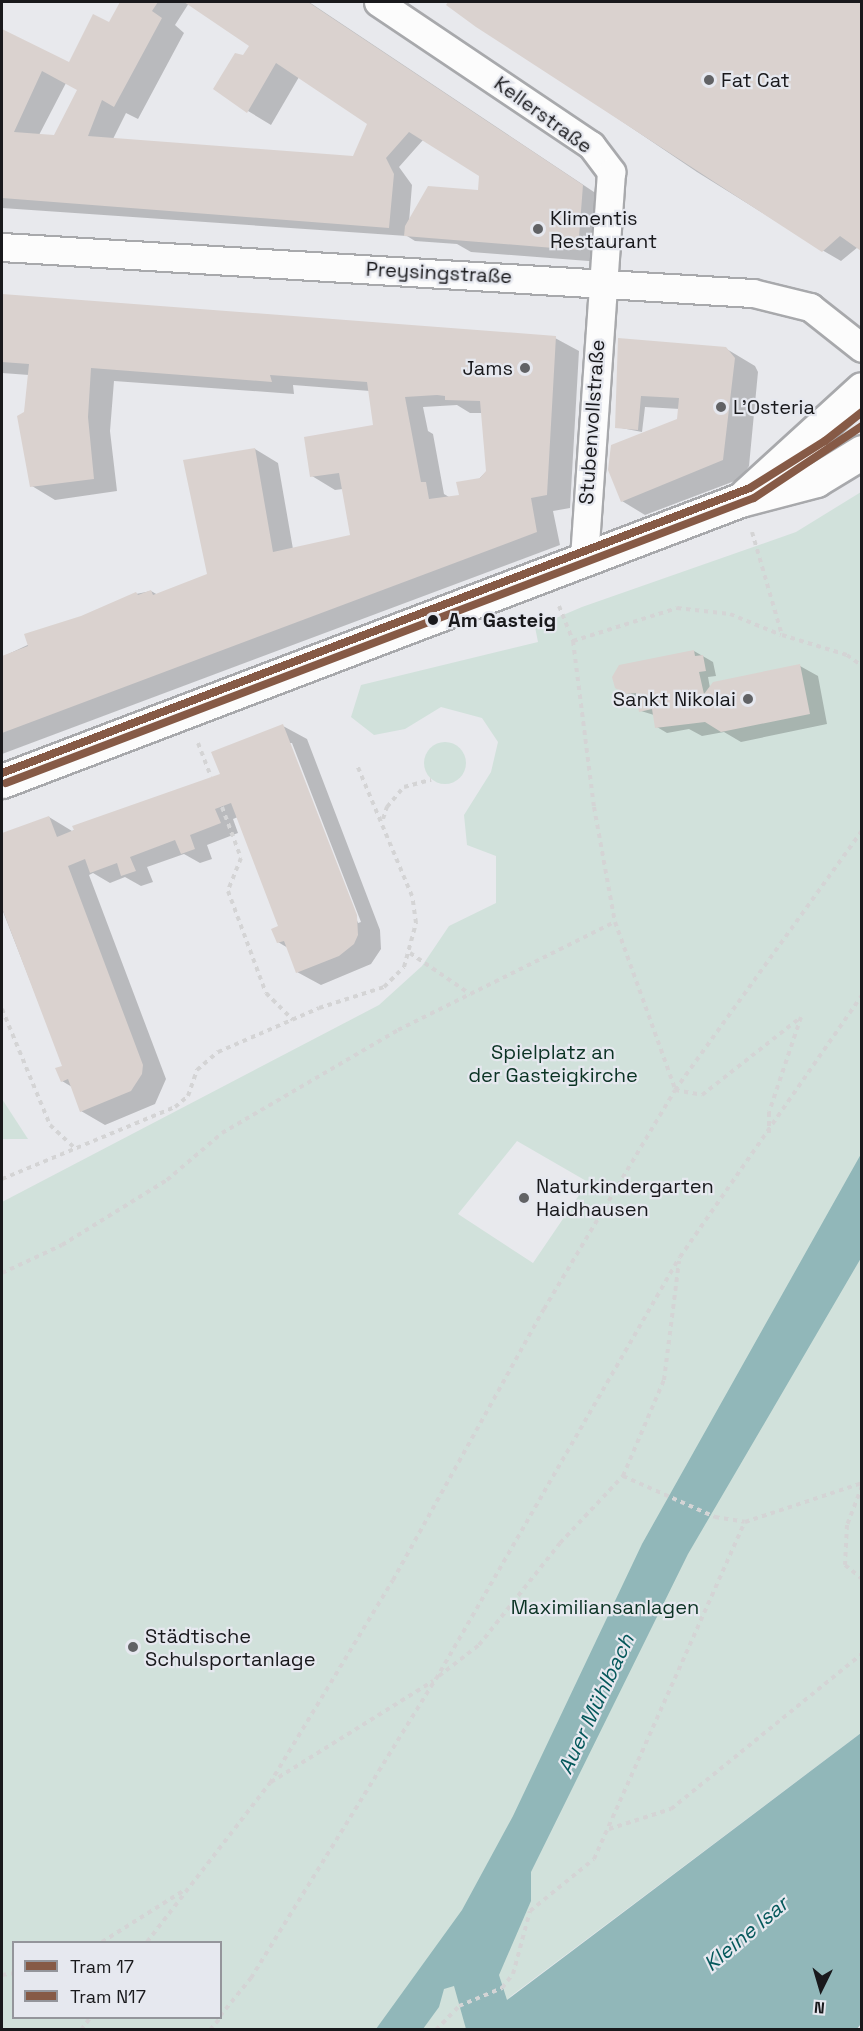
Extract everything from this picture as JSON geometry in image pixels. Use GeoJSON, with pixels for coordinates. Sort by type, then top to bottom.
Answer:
{"type":"FeatureCollection","features":[{"type":"Feature","properties":{"kind":"main road"},"geometry":{"type":"LineString","coordinates":[[740,500],[861,389]]}},
{"type":"Feature","properties":{"kind":"main road"},"geometry":{"type":"LineString","coordinates":[[2,781],[584,562],[740,500],[816,480],[861,452]]}},
{"type":"Feature","properties":{"kind":"street","name":"Kellerstraße"},"geometry":{"type":"LineString","coordinates":[[378,2],[591,145],[611,172],[601,282]]}},
{"type":"Feature","properties":{"kind":"street","name":"Preysingstraße"},"geometry":{"type":"LineString","coordinates":[[2,247],[753,293],[810,307],[861,348]]}},
{"type":"Feature","properties":{"kind":"street","name":"Stubenvollstraße"},"geometry":{"type":"LineString","coordinates":[[584,562],[601,282]]}},
{"type":"Feature","properties":{"kind":"path"},"geometry":{"type":"LineString","coordinates":[[759,550],[782,635]]}},
{"type":"Feature","properties":{"kind":"path"},"geometry":{"type":"LineString","coordinates":[[558,603],[573,642],[594,807],[615,922],[675,1090]]}},
{"type":"Feature","properties":{"kind":"path"},"geometry":{"type":"LineString","coordinates":[[573,642],[677,608],[730,614],[782,635],[847,655],[861,666]]}},
{"type":"Feature","properties":{"kind":"path"},"geometry":{"type":"LineString","coordinates":[[2,1179],[175,1107],[188,1096],[197,1070],[218,1052],[292,1020],[384,987],[404,967],[410,953],[416,923],[412,896],[383,819],[357,765]]}},
{"type":"Feature","properties":{"kind":"path"},"geometry":{"type":"LineString","coordinates":[[383,819],[387,807],[404,787],[431,780]]}},
{"type":"Feature","properties":{"kind":"path"},"geometry":{"type":"LineString","coordinates":[[222,807],[241,858],[228,891],[266,993],[292,1020]]}},
{"type":"Feature","properties":{"kind":"path"},"geometry":{"type":"LineString","coordinates":[[148,1941],[270,1783],[393,1580],[544,1309],[675,1090],[861,831]]}},
{"type":"Feature","properties":{"kind":"path"},"geometry":{"type":"LineString","coordinates":[[2,1273],[62,1245],[167,1180],[222,1133],[398,1030],[615,922]]}},
{"type":"Feature","properties":{"kind":"path"},"geometry":{"type":"LineString","coordinates":[[410,953],[470,994]]}},
{"type":"Feature","properties":{"kind":"path"},"geometry":{"type":"LineString","coordinates":[[222,2014],[251,1978],[436,1679],[680,1257],[769,1133],[861,995]]}},
{"type":"Feature","properties":{"kind":"path"},"geometry":{"type":"LineString","coordinates":[[2,1010],[51,1125],[76,1149]]}},
{"type":"Feature","properties":{"kind":"path"},"geometry":{"type":"LineString","coordinates":[[675,1090],[702,1095],[801,1017],[769,1112],[769,1133]]}},
{"type":"Feature","properties":{"kind":"path"},"geometry":{"type":"LineString","coordinates":[[270,1783],[436,1679],[479,1645],[560,1543],[623,1476],[664,1380],[680,1257]]}},
{"type":"Feature","properties":{"kind":"path"},"geometry":{"type":"LineString","coordinates":[[623,1476],[662,1496],[716,1517],[745,1522],[861,1485]]}},
{"type":"Feature","properties":{"kind":"path"},"geometry":{"type":"LineString","coordinates":[[861,1485],[847,1525],[845,1565],[861,1579]]}},
{"type":"Feature","properties":{"kind":"path"},"geometry":{"type":"LineString","coordinates":[[436,2030],[459,2006],[502,1988],[513,1974],[530,1911],[594,1859],[745,1522]]}},
{"type":"Feature","properties":{"kind":"path"},"geometry":{"type":"LineString","coordinates":[[608,1830],[671,1809],[861,1654]]}},
{"type":"Feature","properties":{"kind":"path"},"geometry":{"type":"LineString","coordinates":[[104,1941],[189,1887]]}},
{"type":"Feature","properties":{"kind":"green space","name":"Maximiliansanlagen"},"geometry":{"type":"Polygon","coordinates":[[[861,492],[861,1733],[511,1996],[482,2029],[2,2029],[2,1202],[379,1005],[422,966],[449,926],[496,903],[496,856],[467,845],[464,815],[491,772],[498,742],[482,718],[441,707],[405,729],[374,735],[351,717],[361,685],[538,642],[535,627],[582,607],[796,532],[861,492]],[[517,1141],[458,1214],[533,1263],[588,1182],[517,1141]]]}},
{"type":"Feature","properties":{"kind":"green space"},"geometry":{"type":"Polygon","coordinates":[[[445,742],[453,743],[460,748],[465,755],[465,771],[460,778],[453,783],[445,784],[437,783],[430,778],[425,771],[424,763],[425,755],[430,748],[437,743],[445,742]]]}},
{"type":"Feature","properties":{"kind":"green space"},"geometry":{"type":"Polygon","coordinates":[[[2,1099],[28,1139],[2,1139],[2,1099]]]}},
{"type":"Feature","properties":{"kind":"water"},"geometry":{"type":"Polygon","coordinates":[[[861,1154],[861,1258],[688,1554],[531,1872],[531,1901],[499,1975],[507,2000],[861,1733],[861,2024],[856,2030],[466,2029],[454,1986],[444,1989],[439,2007],[423,2029],[376,2029],[462,1910],[513,1816],[642,1544],[861,1154]]]}},
{"type":"Feature","properties":{"kind":"building"},"geometry":{"type":"Polygon","coordinates":[[[120,2],[158,2],[152,11],[162,18],[114,107],[102,100],[88,136],[353,156],[367,124],[276,63],[247,113],[213,89],[235,53],[243,55],[249,46],[184,2],[308,2],[583,185],[578,250],[404,236],[405,226],[428,186],[478,190],[479,176],[409,132],[386,158],[394,174],[389,228],[2,198],[2,29],[69,62],[93,14],[109,22],[120,2]],[[42,71],[14,132],[54,135],[77,90],[42,71]]]}},
{"type":"Feature","properties":{"kind":"building","name":"Fat Cat"},"geometry":{"type":"Polygon","coordinates":[[[448,2],[861,2],[861,251],[840,236],[822,252],[476,27],[446,5],[448,2]]]}},
{"type":"Feature","properties":{"kind":"building"},"geometry":{"type":"Polygon","coordinates":[[[2,294],[556,336],[547,495],[531,498],[537,532],[2,733],[2,656],[28,646],[24,634],[81,616],[136,592],[138,595],[151,590],[153,595],[207,574],[183,460],[255,448],[273,552],[350,535],[339,473],[310,477],[304,437],[373,425],[367,382],[270,375],[272,382],[91,368],[88,417],[94,479],[30,487],[17,416],[24,412],[29,364],[2,362],[2,294]],[[445,396],[405,397],[421,482],[426,482],[429,499],[459,495],[456,482],[480,478],[486,471],[480,401],[445,400],[445,396]]]}},
{"type":"Feature","properties":{"kind":"building"},"geometry":{"type":"Polygon","coordinates":[[[618,338],[726,347],[735,358],[723,460],[621,502],[608,470],[611,445],[677,419],[679,398],[641,396],[638,430],[615,428],[618,338]]]}},
{"type":"Feature","properties":{"kind":"building"},"geometry":{"type":"Polygon","coordinates":[[[694,650],[695,656],[703,655],[706,671],[699,672],[704,694],[713,682],[800,664],[810,714],[721,732],[705,722],[655,728],[652,709],[639,712],[636,693],[626,694],[615,688],[612,677],[619,665],[694,650]]]}},
{"type":"Feature","properties":{"kind":"building"},"geometry":{"type":"Polygon","coordinates":[[[283,724],[357,915],[358,935],[354,944],[339,956],[296,973],[284,941],[277,943],[271,929],[278,926],[231,803],[215,809],[221,823],[190,835],[195,849],[181,854],[175,840],[130,857],[136,871],[121,876],[117,863],[90,873],[85,859],[68,866],[143,1065],[142,1074],[131,1091],[80,1112],[68,1079],[61,1082],[55,1068],[62,1066],[2,908],[2,833],[49,816],[57,837],[74,830],[72,826],[220,774],[211,752],[283,724]]]}},
{"type":"Feature","properties":{"kind":"tram line","name":"17"},"geometry":{"type":"LineString","coordinates":[[2,773],[750,488],[825,441],[862,412]]}},
{"type":"Feature","properties":{"kind":"tram line","name":"N17"},"geometry":{"type":"LineString","coordinates":[[6,783],[754,498],[862,426]]}},
{"type":"Feature","properties":{"kind":"place","name":"Fat Cat"},"geometry":{"type":"Point","coordinates":[709,80]}},
{"type":"Feature","properties":{"kind":"place","name":"Klimentis Restaurant"},"geometry":{"type":"Point","coordinates":[538,229]}},
{"type":"Feature","properties":{"kind":"place","name":"Jams"},"geometry":{"type":"Point","coordinates":[525,368]}},
{"type":"Feature","properties":{"kind":"place","name":"L'Osteria"},"geometry":{"type":"Point","coordinates":[721,407]}},
{"type":"Feature","properties":{"kind":"place","name":"Am Gasteig"},"geometry":{"type":"Point","coordinates":[433,620]}},
{"type":"Feature","properties":{"kind":"place","name":"Sankt Nikolai"},"geometry":{"type":"Point","coordinates":[748,699]}},
{"type":"Feature","properties":{"kind":"place","name":"Naturkindergarten Haidhausen"},"geometry":{"type":"Point","coordinates":[524,1198]}},
{"type":"Feature","properties":{"kind":"place","name":"Städtische Schulsportanlage"},"geometry":{"type":"Point","coordinates":[133,1647]}},
{"type":"Feature","properties":{"kind":"park label","name":"Spielplatz an der Gasteigkirche"},"geometry":{"type":"Point","coordinates":[553,1064]}},
{"type":"Feature","properties":{"kind":"water label","name":"Auer Mühlbach"},"geometry":{"type":"Point","coordinates":[596,1704]}},
{"type":"Feature","properties":{"kind":"water label","name":"Kleine Isar"},"geometry":{"type":"Point","coordinates":[746,1934]}}]}
